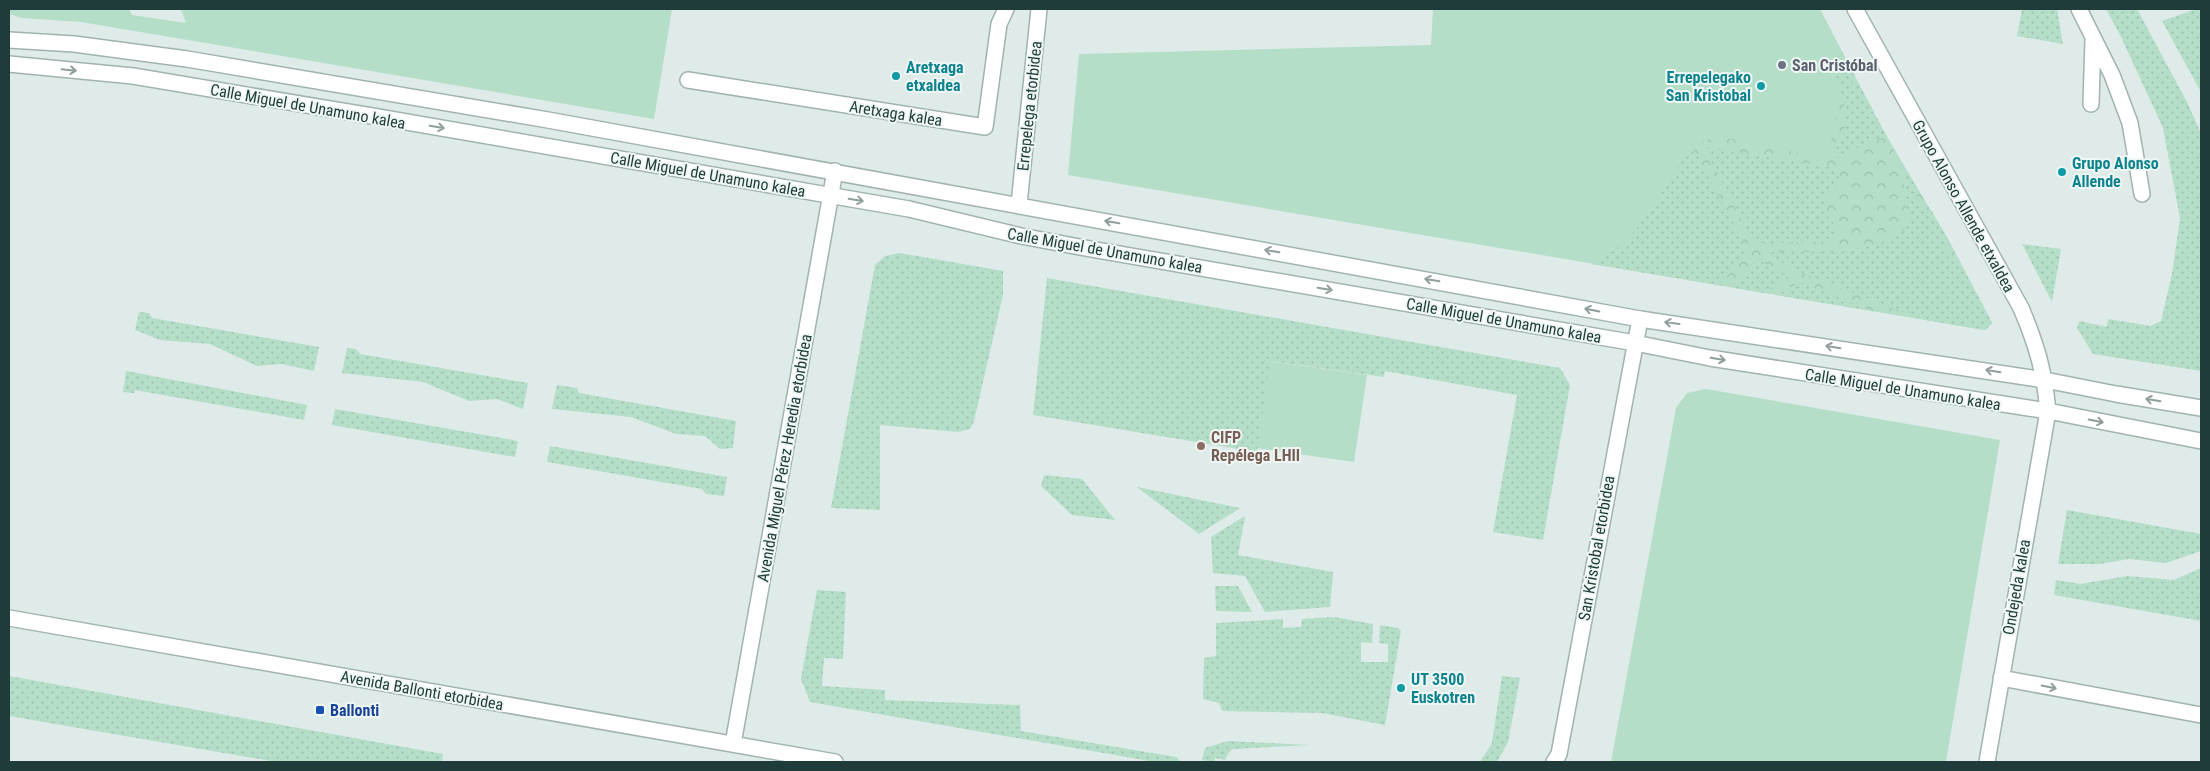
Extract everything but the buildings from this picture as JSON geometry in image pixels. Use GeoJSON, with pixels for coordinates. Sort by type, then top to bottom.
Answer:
{"type":"FeatureCollection","features":[{"type":"Feature","properties":{"kind":"street","name":"Aretxaga kalea"},"geometry":{"type":"LineString","coordinates":[[688,80],[985,127],[1000,24],[1006,9]]}},
{"type":"Feature","properties":{"kind":"street","name":"Errepelega etorbidea"},"geometry":{"type":"LineString","coordinates":[[1018,204],[1040,9]]}},
{"type":"Feature","properties":{"kind":"street","name":"Grupo Alonso Allende etxaldea"},"geometry":{"type":"LineString","coordinates":[[1855,9],[2021,308],[2036,344],[2045,380],[2048,411]]}},
{"type":"Feature","properties":{"kind":"street"},"geometry":{"type":"LineString","coordinates":[[2079,9],[2112,76],[2130,123],[2142,194]]}},
{"type":"Feature","properties":{"kind":"street"},"geometry":{"type":"LineString","coordinates":[[2091,104],[2093,35]]}},
{"type":"Feature","properties":{"kind":"street","name":"Calle Miguel de Unamuno kalea"},"geometry":{"type":"LineString","coordinates":[[9,40],[74,44],[187,59],[558,121],[1640,319],[2045,380],[2201,408]]}},
{"type":"Feature","properties":{"kind":"street","name":"Calle Miguel de Unamuno kalea"},"geometry":{"type":"LineString","coordinates":[[9,64],[132,76],[908,210],[1021,236],[1636,343],[1710,358],[2048,411],[2201,441]]}},
{"type":"Feature","properties":{"kind":"street","name":"Avenida Miguel Pérez Heredia etorbidea"},"geometry":{"type":"LineString","coordinates":[[733,744],[778,487],[794,409],[829,196],[835,171]]}},
{"type":"Feature","properties":{"kind":"street","name":"San Kristobal etorbidea"},"geometry":{"type":"LineString","coordinates":[[1558,760],[1622,406],[1640,319]]}},
{"type":"Feature","properties":{"kind":"street","name":"Ondejeda kalea"},"geometry":{"type":"LineString","coordinates":[[1986,762],[2048,411]]}},
{"type":"Feature","properties":{"kind":"street","name":"Avenida Ballonti etorbidea"},"geometry":{"type":"LineString","coordinates":[[9,618],[836,762]]}},
{"type":"Feature","properties":{"kind":"street"},"geometry":{"type":"LineString","coordinates":[[2001,678],[2201,715]]}},
{"type":"Feature","properties":{"kind":"green space"},"geometry":{"type":"Polygon","coordinates":[[[9,9],[129,9],[132,15],[186,23],[181,9],[672,9],[654,119],[81,22],[22,18],[9,14],[9,9]]]}},
{"type":"Feature","properties":{"kind":"green space"},"geometry":{"type":"Polygon","coordinates":[[[1433,9],[1820,9],[1883,130],[1949,241],[1992,323],[1985,330],[1068,175],[1079,54],[1431,45],[1433,9]]]}},
{"type":"Feature","properties":{"kind":"green space"},"geometry":{"type":"Polygon","coordinates":[[[2022,9],[2057,9],[2063,44],[2017,36],[2022,9]]]}},
{"type":"Feature","properties":{"kind":"green space"},"geometry":{"type":"Polygon","coordinates":[[[2106,9],[2137,9],[2188,104],[2201,134],[2201,371],[2093,354],[2077,328],[2079,321],[2107,327],[2108,319],[2151,326],[2161,321],[2172,274],[2180,218],[2163,128],[2106,9]]]}},
{"type":"Feature","properties":{"kind":"green space"},"geometry":{"type":"Polygon","coordinates":[[[2201,9],[2201,92],[2162,21],[2201,9]]]}},
{"type":"Feature","properties":{"kind":"green space"},"geometry":{"type":"Polygon","coordinates":[[[1842,52],[1894,150],[1949,241],[1992,323],[1985,330],[1592,264],[1625,243],[1649,212],[1692,146],[1716,136],[1828,159],[1838,100],[1836,57],[1838,53],[1842,52]]]}},
{"type":"Feature","properties":{"kind":"green space"},"geometry":{"type":"Polygon","coordinates":[[[1842,52],[1849,65],[1845,69],[1853,84],[1859,84],[1873,112],[1872,116],[1879,130],[1883,130],[1887,136],[1856,148],[1842,159],[1837,157],[1835,151],[1845,127],[1846,118],[1844,102],[1836,76],[1835,60],[1838,53],[1842,52]]]}},
{"type":"Feature","properties":{"kind":"green space"},"geometry":{"type":"Polygon","coordinates":[[[1692,146],[1745,245],[1743,257],[1737,267],[1719,285],[1592,264],[1625,243],[1649,212],[1692,146]]]}},
{"type":"Feature","properties":{"kind":"green space"},"geometry":{"type":"Polygon","coordinates":[[[1704,147],[1839,170],[1840,179],[1827,197],[1824,210],[1835,225],[1837,234],[1834,239],[1821,242],[1754,243],[1704,147]]]}},
{"type":"Feature","properties":{"kind":"green space"},"geometry":{"type":"Polygon","coordinates":[[[1908,174],[1919,192],[1916,196],[1924,211],[1931,210],[1949,241],[1943,248],[1951,260],[1959,260],[1992,323],[1985,330],[1921,319],[1802,273],[1769,255],[1772,252],[1856,248],[1888,240],[1901,233],[1910,216],[1904,199],[1904,176],[1908,174]]]}},
{"type":"Feature","properties":{"kind":"green space"},"geometry":{"type":"Polygon","coordinates":[[[2022,244],[2061,249],[2052,302],[2022,244]]]}},
{"type":"Feature","properties":{"kind":"green space"},"geometry":{"type":"Polygon","coordinates":[[[900,253],[1003,271],[1003,295],[974,421],[970,429],[958,432],[880,425],[880,510],[831,508],[875,265],[885,256],[900,253]]]}},
{"type":"Feature","properties":{"kind":"green space"},"geometry":{"type":"Polygon","coordinates":[[[1755,257],[1789,278],[1763,293],[1730,287],[1754,262],[1755,257]]]}},
{"type":"Feature","properties":{"kind":"green space"},"geometry":{"type":"Polygon","coordinates":[[[1047,278],[1560,368],[1570,385],[1543,540],[1493,532],[1517,395],[1385,371],[1384,377],[1270,361],[1257,452],[1033,415],[1047,278]]]}},
{"type":"Feature","properties":{"kind":"green space"},"geometry":{"type":"Polygon","coordinates":[[[1800,282],[1872,311],[1776,295],[1800,282]]]}},
{"type":"Feature","properties":{"kind":"green space"},"geometry":{"type":"Polygon","coordinates":[[[139,312],[149,313],[152,318],[319,347],[314,371],[282,364],[257,366],[210,344],[160,340],[135,330],[139,312]]]}},
{"type":"Feature","properties":{"kind":"green space"},"geometry":{"type":"Polygon","coordinates":[[[347,348],[356,349],[360,354],[528,383],[523,409],[497,399],[469,401],[423,382],[342,373],[347,348]]]}},
{"type":"Feature","properties":{"kind":"green space"},"geometry":{"type":"Polygon","coordinates":[[[1269,361],[1367,375],[1354,462],[1257,448],[1269,361]]]}},
{"type":"Feature","properties":{"kind":"green space"},"geometry":{"type":"Polygon","coordinates":[[[126,371],[307,405],[304,420],[135,390],[134,393],[123,392],[126,371]]]}},
{"type":"Feature","properties":{"kind":"green space"},"geometry":{"type":"Polygon","coordinates":[[[557,385],[577,388],[579,393],[736,421],[733,448],[720,449],[705,436],[676,434],[631,417],[552,409],[557,385]]]}},
{"type":"Feature","properties":{"kind":"green space"},"geometry":{"type":"Polygon","coordinates":[[[1706,389],[2000,440],[1946,762],[1611,762],[1676,408],[1687,393],[1706,389]]]}},
{"type":"Feature","properties":{"kind":"green space"},"geometry":{"type":"Polygon","coordinates":[[[335,409],[518,441],[515,457],[332,425],[335,409]]]}},
{"type":"Feature","properties":{"kind":"green space"},"geometry":{"type":"Polygon","coordinates":[[[550,446],[727,477],[724,496],[706,494],[702,489],[547,462],[550,446]]]}},
{"type":"Feature","properties":{"kind":"green space"},"geometry":{"type":"Polygon","coordinates":[[[1044,475],[1082,479],[1115,520],[1072,515],[1041,486],[1044,475]]]}},
{"type":"Feature","properties":{"kind":"green space"},"geometry":{"type":"Polygon","coordinates":[[[1137,487],[1240,508],[1199,534],[1137,487]]]}},
{"type":"Feature","properties":{"kind":"green space"},"geometry":{"type":"Polygon","coordinates":[[[2067,510],[2201,534],[2201,551],[2166,563],[2129,559],[2099,564],[2058,564],[2067,510]]]}},
{"type":"Feature","properties":{"kind":"green space"},"geometry":{"type":"Polygon","coordinates":[[[1245,516],[1238,555],[1333,572],[1330,607],[1265,612],[1245,576],[1213,573],[1211,537],[1245,516]]]}},
{"type":"Feature","properties":{"kind":"green space"},"geometry":{"type":"Polygon","coordinates":[[[2201,568],[2201,621],[2054,595],[2056,580],[2080,584],[2127,576],[2174,580],[2201,568]]]}},
{"type":"Feature","properties":{"kind":"green space"},"geometry":{"type":"Polygon","coordinates":[[[1215,586],[1238,586],[1252,612],[1216,611],[1215,586]]]}},
{"type":"Feature","properties":{"kind":"green space"},"geometry":{"type":"Polygon","coordinates":[[[817,590],[846,592],[843,659],[824,658],[822,686],[885,690],[885,700],[1020,705],[1021,731],[1176,757],[1181,762],[1155,762],[810,702],[801,679],[817,590]]]}},
{"type":"Feature","properties":{"kind":"green space"},"geometry":{"type":"Polygon","coordinates":[[[1334,617],[1373,624],[1372,643],[1361,642],[1361,662],[1388,662],[1388,644],[1379,643],[1380,625],[1398,628],[1401,631],[1385,725],[1322,713],[1222,711],[1219,703],[1203,699],[1204,658],[1216,656],[1216,623],[1283,619],[1283,628],[1301,627],[1302,619],[1334,617]]]}},
{"type":"Feature","properties":{"kind":"green space"},"geometry":{"type":"Polygon","coordinates":[[[9,676],[443,754],[442,762],[277,762],[9,716],[9,676]]]}},
{"type":"Feature","properties":{"kind":"green space"},"geometry":{"type":"Polygon","coordinates":[[[1502,676],[1520,678],[1508,742],[1497,762],[1480,762],[1492,743],[1502,676]]]}},
{"type":"Feature","properties":{"kind":"green space"},"geometry":{"type":"Polygon","coordinates":[[[1228,741],[1310,745],[1233,749],[1225,760],[1215,758],[1214,762],[1202,760],[1205,748],[1228,741]]]}},
{"type":"Feature","properties":{"kind":"place","name":"San Cristóbal"},"geometry":{"type":"Point","coordinates":[1782,65]}},
{"type":"Feature","properties":{"kind":"place","name":"Aretxaga etxaldea"},"geometry":{"type":"Point","coordinates":[896,76]}},
{"type":"Feature","properties":{"kind":"place","name":"Errepelegako San Kristobal"},"geometry":{"type":"Point","coordinates":[1761,86]}},
{"type":"Feature","properties":{"kind":"place","name":"Grupo Alonso Allende"},"geometry":{"type":"Point","coordinates":[2062,172]}},
{"type":"Feature","properties":{"kind":"place","name":"CIFP Repélega LHII"},"geometry":{"type":"Point","coordinates":[1201,446]}},
{"type":"Feature","properties":{"kind":"place","name":"UT 3500 Euskotren"},"geometry":{"type":"Point","coordinates":[1401,688]}},
{"type":"Feature","properties":{"kind":"place","name":"Ballonti"},"geometry":{"type":"Point","coordinates":[320,710]}}]}
